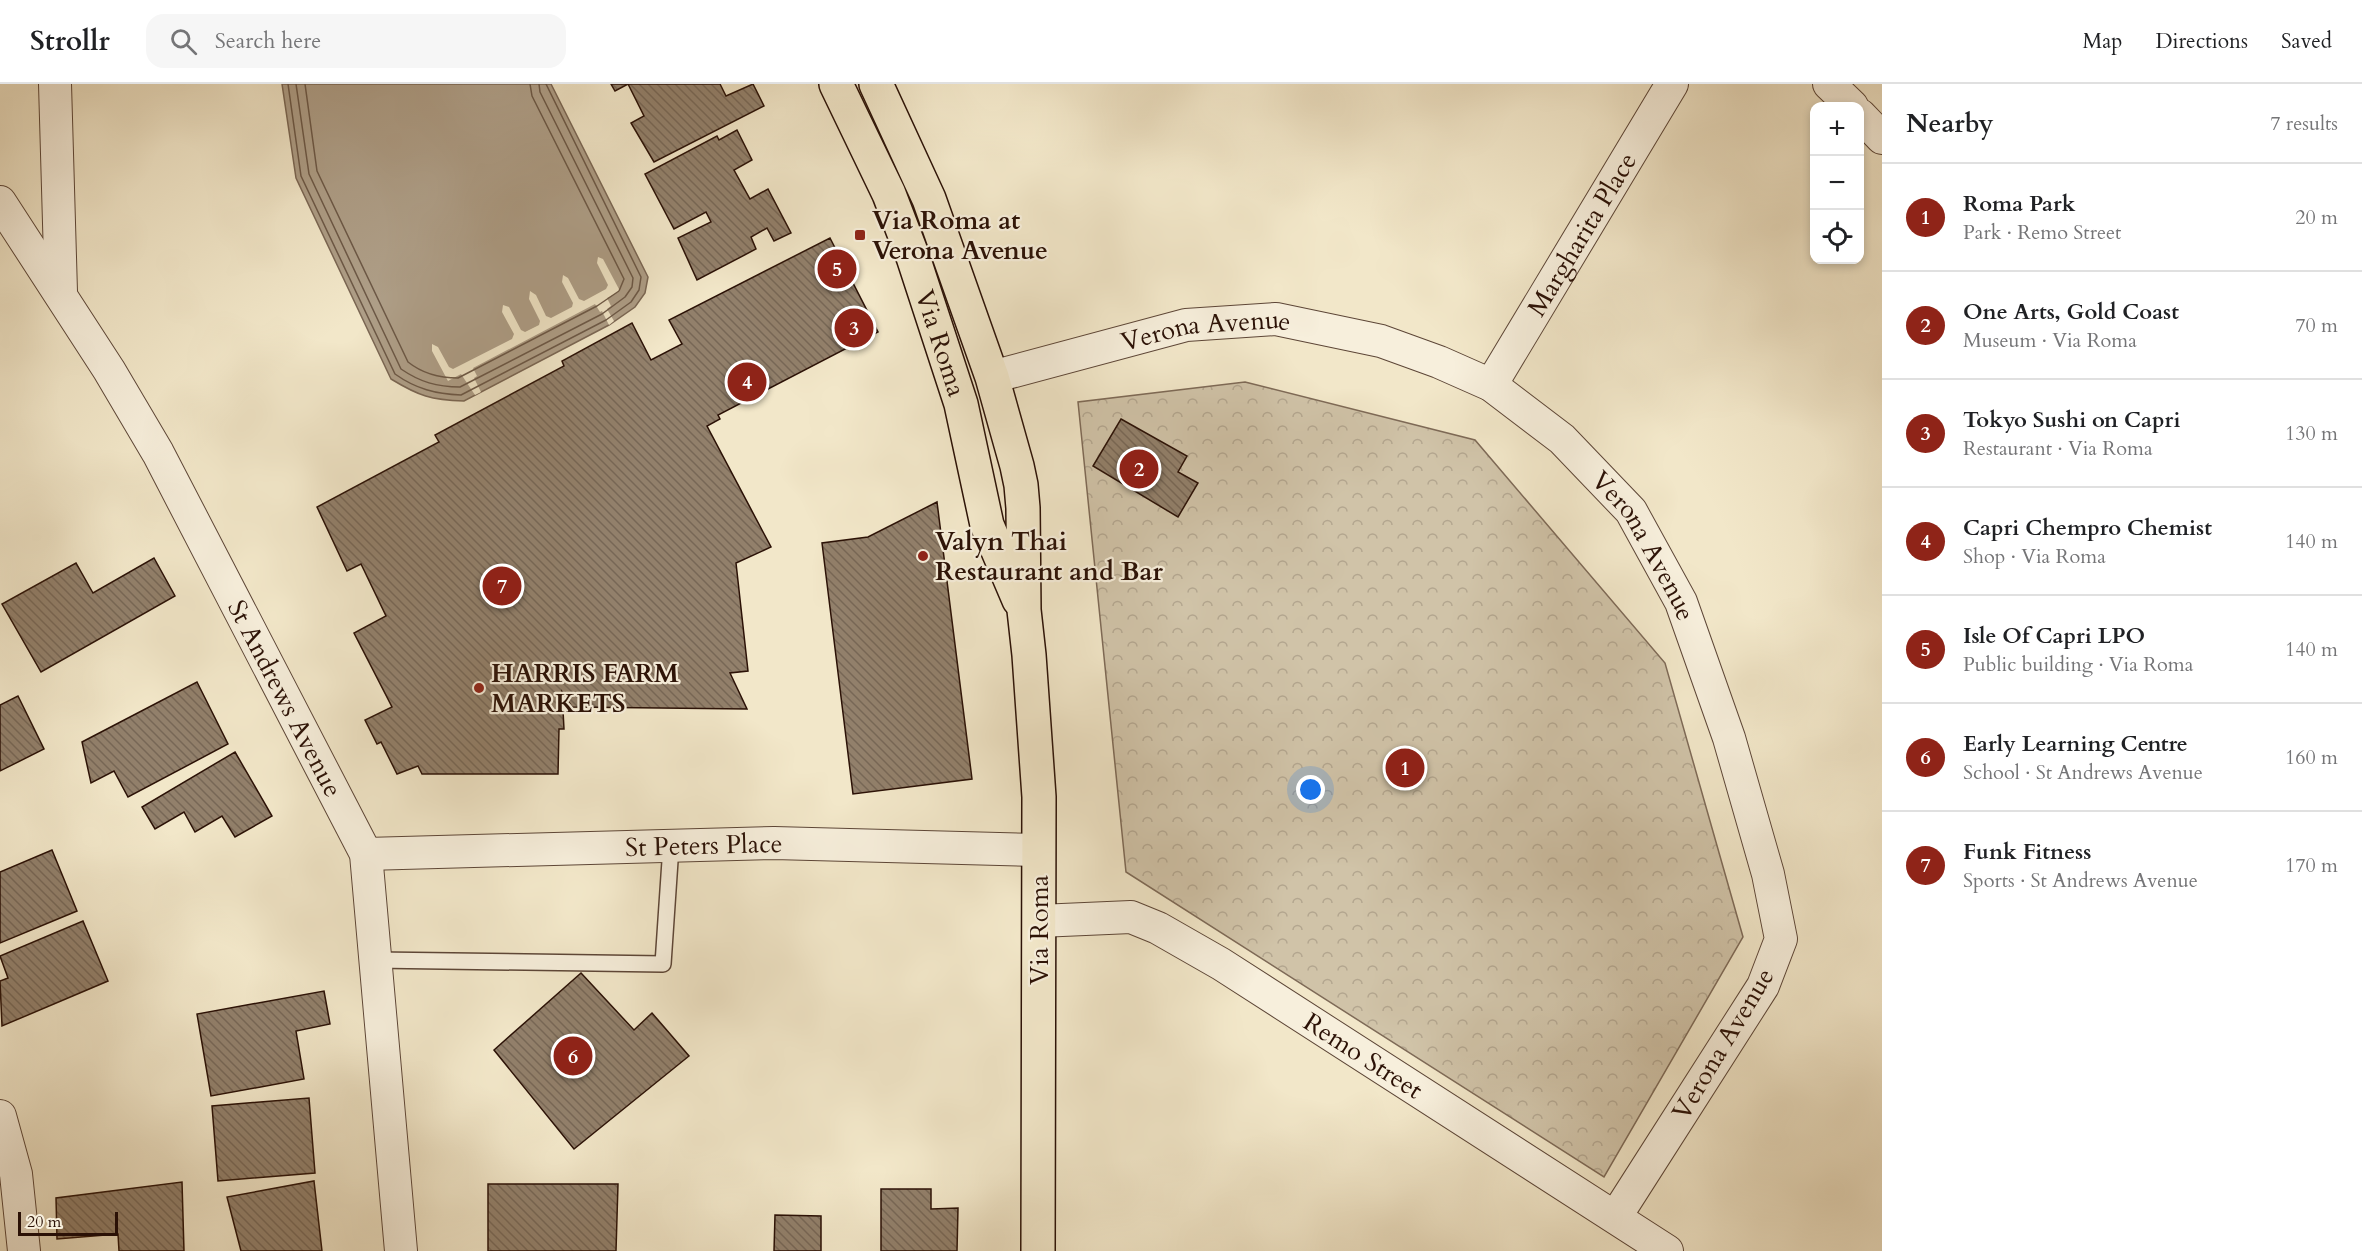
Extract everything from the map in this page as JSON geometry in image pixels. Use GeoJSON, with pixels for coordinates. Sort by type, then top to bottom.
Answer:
{"type":"FeatureCollection","features":[{"type":"Feature","properties":{"kind":"main road","name":"Via Roma"},"geometry":{"type":"LineString","coordinates":[[836,84],[889,194],[913,257],[961,404],[987,525],[1024,610]]}},
{"type":"Feature","properties":{"kind":"main road","name":"Via Roma"},"geometry":{"type":"LineString","coordinates":[[876,84],[929,199],[992,377],[1021,485],[1024,610],[1038,778],[1040,850],[1038,1251]]}},
{"type":"Feature","properties":{"kind":"street"},"geometry":{"type":"LineString","coordinates":[[55,84],[61,293]]}},
{"type":"Feature","properties":{"kind":"street","name":"Margharita Place"},"geometry":{"type":"LineString","coordinates":[[1491,385],[1672,84]]}},
{"type":"Feature","properties":{"kind":"street"},"geometry":{"type":"LineString","coordinates":[[1828,84],[1848,102]]}},
{"type":"Feature","properties":{"kind":"street"},"geometry":{"type":"LineString","coordinates":[[1864,119],[1882,138]]}},
{"type":"Feature","properties":{"kind":"street","name":"St Andrews Avenue"},"geometry":{"type":"LineString","coordinates":[[0,202],[61,293],[158,453],[366,854],[402,1251]]}},
{"type":"Feature","properties":{"kind":"street","name":"Verona Avenue"},"geometry":{"type":"LineString","coordinates":[[992,377],[1186,325],[1276,319],[1381,341],[1440,362],[1491,385],[1562,439],[1631,512],[1681,602],[1729,738],[1768,874],[1781,939],[1763,986],[1616,1216]]}},
{"type":"Feature","properties":{"kind":"street","name":"St Peters Place"},"geometry":{"type":"LineString","coordinates":[[366,854],[774,843],[1040,850]]}},
{"type":"Feature","properties":{"kind":"street","name":"Remo Street"},"geometry":{"type":"LineString","coordinates":[[1039,921],[1131,918],[1158,928],[1221,964],[1616,1216],[1667,1251]]}},
{"type":"Feature","properties":{"kind":"street"},"geometry":{"type":"LineString","coordinates":[[0,1116],[16,1174],[24,1251]]}},
{"type":"Feature","properties":{"kind":"street"},"geometry":{"type":"LineString","coordinates":[[0,1210],[12,1232],[18,1251]]}},
{"type":"Feature","properties":{"kind":"lane"},"geometry":{"type":"LineString","coordinates":[[375,960],[663,964],[671,846]]}},
{"type":"Feature","properties":{"kind":"green space"},"geometry":{"type":"Polygon","coordinates":[[[1245,382],[1475,440],[1665,663],[1743,937],[1604,1177],[1126,872],[1078,402],[1245,382]]]}},
{"type":"Feature","properties":{"kind":"water"},"geometry":{"type":"Polygon","coordinates":[[[282,84],[551,84],[648,277],[645,293],[635,307],[609,325],[464,401],[426,396],[401,385],[391,379],[296,178],[282,84]]]}},
{"type":"Feature","properties":{"kind":"pier"},"geometry":{"type":"Polygon","coordinates":[[[598,257],[603,259],[620,291],[607,298],[611,306],[607,309],[614,321],[609,325],[602,311],[600,312],[595,304],[473,368],[477,376],[474,378],[481,392],[475,395],[461,374],[448,381],[432,351],[432,344],[438,347],[449,367],[453,369],[512,339],[514,334],[502,312],[503,305],[509,307],[521,330],[525,332],[539,325],[540,321],[529,299],[530,291],[536,295],[546,316],[551,318],[572,307],[573,303],[562,282],[563,275],[568,278],[579,299],[584,301],[606,289],[608,285],[597,263],[598,257]]]}},
{"type":"Feature","properties":{"kind":"building"},"geometry":{"type":"Polygon","coordinates":[[[611,84],[628,84],[615,91],[611,84]]]}},
{"type":"Feature","properties":{"kind":"building"},"geometry":{"type":"Polygon","coordinates":[[[628,84],[720,84],[726,96],[753,84],[764,106],[654,162],[631,123],[644,116],[628,84]]]}},
{"type":"Feature","properties":{"kind":"building"},"geometry":{"type":"Polygon","coordinates":[[[737,130],[752,160],[734,170],[750,199],[768,189],[791,233],[774,241],[767,228],[751,237],[756,249],[697,280],[678,238],[711,222],[706,212],[674,229],[645,174],[717,136],[719,140],[737,130]]]}},
{"type":"Feature","properties":{"kind":"building"},"geometry":{"type":"Polygon","coordinates":[[[830,238],[878,332],[718,415],[720,419],[707,426],[771,547],[736,563],[748,671],[730,673],[747,709],[572,707],[562,692],[564,729],[559,729],[558,774],[422,774],[418,766],[397,774],[381,742],[377,744],[365,720],[392,707],[354,633],[386,616],[361,564],[347,571],[317,507],[439,442],[435,435],[564,366],[562,361],[632,323],[651,360],[682,344],[669,320],[830,238]]]}},
{"type":"Feature","properties":{"kind":"building"},"geometry":{"type":"Polygon","coordinates":[[[1121,419],[1187,456],[1178,472],[1198,483],[1178,517],[1093,466],[1121,419]]]}},
{"type":"Feature","properties":{"kind":"building"},"geometry":{"type":"Polygon","coordinates":[[[937,502],[972,779],[853,794],[822,543],[868,537],[937,502]]]}},
{"type":"Feature","properties":{"kind":"building"},"geometry":{"type":"Polygon","coordinates":[[[154,558],[175,596],[41,672],[2,604],[76,563],[93,593],[154,558]]]}},
{"type":"Feature","properties":{"kind":"building"},"geometry":{"type":"Polygon","coordinates":[[[197,682],[228,744],[128,797],[114,771],[91,783],[82,742],[197,682]]]}},
{"type":"Feature","properties":{"kind":"building"},"geometry":{"type":"Polygon","coordinates":[[[18,696],[44,749],[0,771],[0,705],[18,696]]]}},
{"type":"Feature","properties":{"kind":"building"},"geometry":{"type":"Polygon","coordinates":[[[235,752],[272,816],[235,837],[222,816],[195,832],[184,812],[155,829],[142,807],[235,752]]]}},
{"type":"Feature","properties":{"kind":"building"},"geometry":{"type":"Polygon","coordinates":[[[52,850],[77,911],[0,943],[0,872],[52,850]]]}},
{"type":"Feature","properties":{"kind":"building"},"geometry":{"type":"Polygon","coordinates":[[[83,921],[108,981],[2,1026],[0,981],[8,978],[0,956],[83,921]]]}},
{"type":"Feature","properties":{"kind":"building"},"geometry":{"type":"Polygon","coordinates":[[[581,973],[634,1030],[652,1013],[689,1056],[574,1149],[494,1050],[581,973]]]}},
{"type":"Feature","properties":{"kind":"building"},"geometry":{"type":"Polygon","coordinates":[[[324,991],[330,1024],[296,1031],[304,1079],[211,1096],[197,1014],[324,991]]]}},
{"type":"Feature","properties":{"kind":"building"},"geometry":{"type":"Polygon","coordinates":[[[309,1098],[315,1173],[218,1181],[212,1106],[309,1098]]]}},
{"type":"Feature","properties":{"kind":"building"},"geometry":{"type":"Polygon","coordinates":[[[314,1181],[322,1251],[241,1251],[227,1197],[314,1181]]]}},
{"type":"Feature","properties":{"kind":"building"},"geometry":{"type":"Polygon","coordinates":[[[182,1182],[184,1251],[119,1251],[118,1234],[57,1239],[56,1198],[182,1182]]]}},
{"type":"Feature","properties":{"kind":"building"},"geometry":{"type":"Polygon","coordinates":[[[488,1184],[618,1184],[616,1251],[488,1251],[488,1184]]]}},
{"type":"Feature","properties":{"kind":"building"},"geometry":{"type":"Polygon","coordinates":[[[881,1189],[931,1189],[931,1209],[958,1208],[957,1251],[881,1251],[881,1189]]]}},
{"type":"Feature","properties":{"kind":"building"},"geometry":{"type":"Polygon","coordinates":[[[775,1215],[821,1216],[821,1251],[774,1251],[775,1215]]]}},
{"type":"Feature","properties":{"kind":"place","name":"Via Roma at Verona Avenue"},"geometry":{"type":"Point","coordinates":[860,235]}},
{"type":"Feature","properties":{"kind":"place","name":"Isle Of Capri LPO"},"geometry":{"type":"Point","coordinates":[837,269]}},
{"type":"Feature","properties":{"kind":"place","name":"Tokyo Sushi on Capri"},"geometry":{"type":"Point","coordinates":[854,328]}},
{"type":"Feature","properties":{"kind":"place","name":"Capri Chempro Chemist"},"geometry":{"type":"Point","coordinates":[747,382]}},
{"type":"Feature","properties":{"kind":"place","name":"One Arts, Gold Coast"},"geometry":{"type":"Point","coordinates":[1139,469]}},
{"type":"Feature","properties":{"kind":"place","name":"Valyn Thai Restaurant and Bar"},"geometry":{"type":"Point","coordinates":[923,556]}},
{"type":"Feature","properties":{"kind":"place","name":"Funk Fitness"},"geometry":{"type":"Point","coordinates":[502,586]}},
{"type":"Feature","properties":{"kind":"place","name":"HARRIS FARM MARKETS"},"geometry":{"type":"Point","coordinates":[479,688]}},
{"type":"Feature","properties":{"kind":"place","name":"Roma Park"},"geometry":{"type":"Point","coordinates":[1405,768]}},
{"type":"Feature","properties":{"kind":"place","name":"Early Learning Centre"},"geometry":{"type":"Point","coordinates":[573,1056]}}]}
